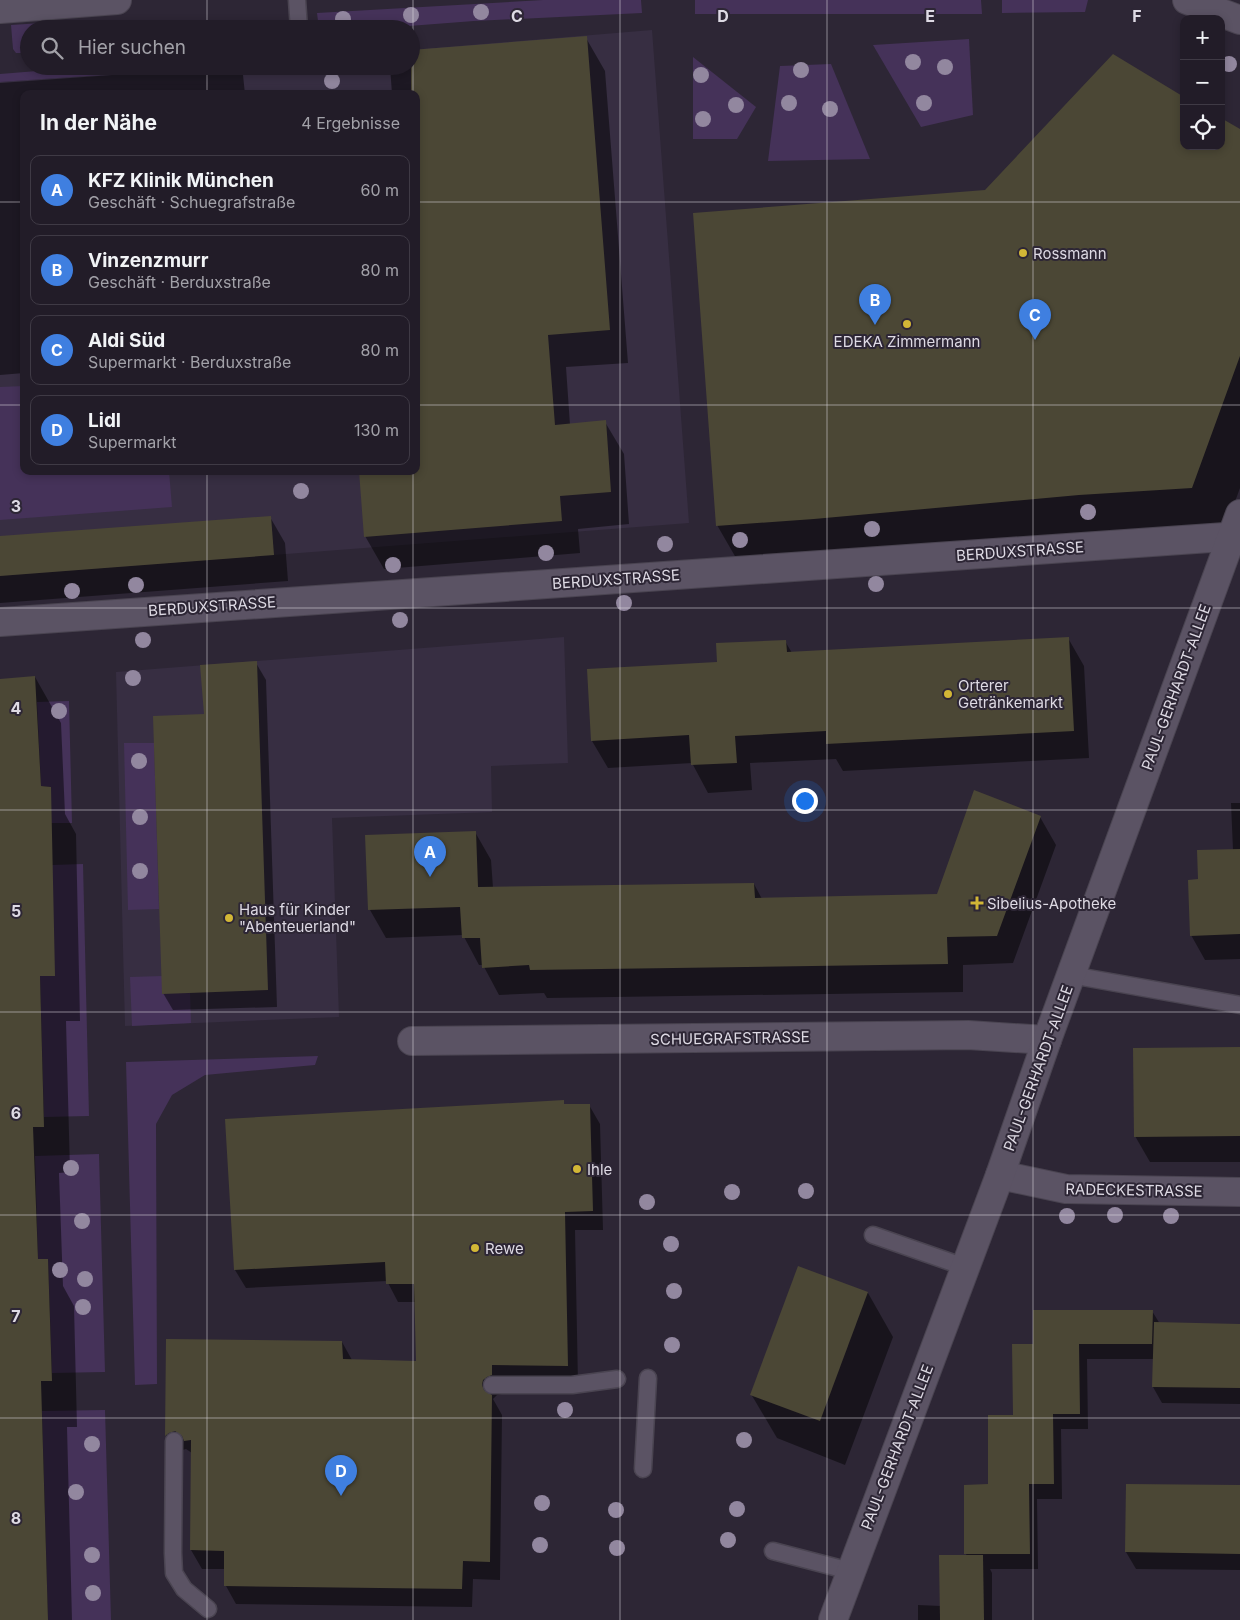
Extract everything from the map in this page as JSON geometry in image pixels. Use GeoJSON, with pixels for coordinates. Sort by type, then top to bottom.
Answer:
{"type":"FeatureCollection","features":[{"type":"Feature","properties":{"kind":"street"},"geometry":{"type":"LineString","coordinates":[[0,9],[118,0]]}},
{"type":"Feature","properties":{"kind":"street"},"geometry":{"type":"LineString","coordinates":[[1187,0],[1240,20]]}},
{"type":"Feature","properties":{"kind":"street","name":"BERDUXSTRASSE"},"geometry":{"type":"LineString","coordinates":[[0,622],[590,581],[1237,529]]}},
{"type":"Feature","properties":{"kind":"street","name":"PAUL-GERHARDT-ALLEE"},"geometry":{"type":"LineString","coordinates":[[833,1620],[1000,1175],[1047,1040],[1237,529]]}},
{"type":"Feature","properties":{"kind":"street","name":"SCHUEGRAFSTRASSE"},"geometry":{"type":"LineString","coordinates":[[412,1041],[968,1035],[1047,1040]]}},
{"type":"Feature","properties":{"kind":"street","name":"RADECKESTRASSE"},"geometry":{"type":"LineString","coordinates":[[1000,1175],[1066,1189],[1240,1192]]}},
{"type":"Feature","properties":{"kind":"lane"},"geometry":{"type":"LineString","coordinates":[[297,0],[298,20]]}},
{"type":"Feature","properties":{"kind":"lane"},"geometry":{"type":"LineString","coordinates":[[1071,975],[1240,1005]]}},
{"type":"Feature","properties":{"kind":"lane"},"geometry":{"type":"LineString","coordinates":[[873,1235],[965,1266]]}},
{"type":"Feature","properties":{"kind":"lane"},"geometry":{"type":"LineString","coordinates":[[643,1469],[648,1378]]}},
{"type":"Feature","properties":{"kind":"lane"},"geometry":{"type":"LineString","coordinates":[[492,1385],[572,1385],[617,1379]]}},
{"type":"Feature","properties":{"kind":"lane"},"geometry":{"type":"LineString","coordinates":[[174,1441],[174,1573],[184,1589],[208,1609]]}},
{"type":"Feature","properties":{"kind":"lane"},"geometry":{"type":"LineString","coordinates":[[773,1551],[850,1571]]}},
{"type":"Feature","properties":{"kind":"shaded area"},"geometry":{"type":"Polygon","coordinates":[[[543,0],[641,0],[642,13],[420,25],[420,20],[318,20],[317,13],[543,0]]]}},
{"type":"Feature","properties":{"kind":"shaded area"},"geometry":{"type":"Polygon","coordinates":[[[695,0],[981,0],[982,14],[695,14],[695,0]]]}},
{"type":"Feature","properties":{"kind":"shaded area"},"geometry":{"type":"Polygon","coordinates":[[[1002,0],[1088,0],[1085,12],[1002,13],[1002,0]]]}},
{"type":"Feature","properties":{"kind":"shaded area"},"geometry":{"type":"Polygon","coordinates":[[[20,24],[20,53],[16,53],[13,49],[11,25],[20,24]]]}},
{"type":"Feature","properties":{"kind":"shaded area"},"geometry":{"type":"Polygon","coordinates":[[[652,30],[689,523],[0,576],[0,82],[95,75],[420,75],[420,49],[652,30]]]}},
{"type":"Feature","properties":{"kind":"shaded area"},"geometry":{"type":"Polygon","coordinates":[[[969,39],[973,115],[921,127],[873,45],[969,39]]]}},
{"type":"Feature","properties":{"kind":"shaded area"},"geometry":{"type":"Polygon","coordinates":[[[693,57],[756,107],[737,139],[693,139],[693,57]]]}},
{"type":"Feature","properties":{"kind":"shaded area"},"geometry":{"type":"Polygon","coordinates":[[[831,64],[870,159],[768,161],[780,66],[831,64]]]}},
{"type":"Feature","properties":{"kind":"shaded area"},"geometry":{"type":"Polygon","coordinates":[[[20,72],[20,75],[102,75],[0,82],[0,74],[20,72]]]}},
{"type":"Feature","properties":{"kind":"shaded area"},"geometry":{"type":"Polygon","coordinates":[[[20,386],[20,475],[169,475],[172,507],[0,520],[0,387],[20,386]]]}},
{"type":"Feature","properties":{"kind":"shaded area","name":"Haus für Kinder \"Abenteuerland\""},"geometry":{"type":"Polygon","coordinates":[[[564,637],[568,763],[491,766],[492,812],[332,818],[339,1017],[125,1026],[116,672],[564,637]]]}},
{"type":"Feature","properties":{"kind":"shaded area"},"geometry":{"type":"Polygon","coordinates":[[[69,701],[72,823],[51,823],[51,787],[41,786],[37,702],[69,701]]]}},
{"type":"Feature","properties":{"kind":"shaded area"},"geometry":{"type":"Polygon","coordinates":[[[124,743],[154,743],[159,909],[128,910],[124,743]]]}},
{"type":"Feature","properties":{"kind":"shaded area"},"geometry":{"type":"Polygon","coordinates":[[[83,864],[89,1116],[44,1117],[40,976],[52,865],[83,864]]]}},
{"type":"Feature","properties":{"kind":"shaded area"},"geometry":{"type":"Polygon","coordinates":[[[162,976],[190,992],[191,1023],[132,1026],[130,977],[162,976]]]}},
{"type":"Feature","properties":{"kind":"shaded area"},"geometry":{"type":"Polygon","coordinates":[[[318,1056],[315,1065],[205,1075],[172,1095],[156,1124],[157,1384],[135,1385],[126,1062],[318,1056]]]}},
{"type":"Feature","properties":{"kind":"shaded area"},"geometry":{"type":"Polygon","coordinates":[[[99,1154],[105,1372],[52,1373],[48,1259],[38,1259],[35,1156],[99,1154]]]}},
{"type":"Feature","properties":{"kind":"shaded area"},"geometry":{"type":"Polygon","coordinates":[[[105,1410],[111,1620],[48,1620],[42,1411],[105,1410]]]}},
{"type":"Feature","properties":{"kind":"building"},"geometry":{"type":"Polygon","coordinates":[[[587,36],[610,330],[548,335],[555,425],[606,420],[611,492],[560,496],[562,521],[364,537],[359,475],[420,475],[420,90],[411,90],[411,75],[420,75],[420,49],[587,36]]]}},
{"type":"Feature","properties":{"kind":"building"},"geometry":{"type":"Polygon","coordinates":[[[1113,54],[1180,95],[1180,150],[1225,150],[1225,120],[1240,129],[1240,356],[1192,488],[1079,495],[716,526],[693,213],[985,190],[1113,54]]]}},
{"type":"Feature","properties":{"kind":"building"},"geometry":{"type":"Polygon","coordinates":[[[271,516],[274,555],[0,576],[0,536],[271,516]]]}},
{"type":"Feature","properties":{"kind":"building"},"geometry":{"type":"Polygon","coordinates":[[[1069,637],[1074,731],[826,744],[826,731],[735,736],[737,763],[691,765],[689,735],[591,741],[587,669],[717,662],[716,643],[786,640],[787,652],[1069,637]]]}},
{"type":"Feature","properties":{"kind":"building"},"geometry":{"type":"Polygon","coordinates":[[[257,661],[268,990],[162,994],[153,716],[204,714],[200,665],[257,661]]]}},
{"type":"Feature","properties":{"kind":"building"},"geometry":{"type":"Polygon","coordinates":[[[35,676],[41,786],[51,787],[55,976],[40,976],[44,1127],[33,1127],[38,1259],[48,1259],[52,1381],[41,1381],[48,1620],[0,1620],[0,679],[35,676]]]}},
{"type":"Feature","properties":{"kind":"building"},"geometry":{"type":"Polygon","coordinates":[[[974,790],[1041,816],[997,936],[947,937],[948,964],[530,970],[529,965],[482,968],[480,938],[462,938],[460,907],[368,910],[365,835],[476,831],[478,887],[754,883],[755,898],[937,894],[974,790]]]}},
{"type":"Feature","properties":{"kind":"building"},"geometry":{"type":"Polygon","coordinates":[[[1240,849],[1240,934],[1190,936],[1188,880],[1198,879],[1197,850],[1240,849]]]}},
{"type":"Feature","properties":{"kind":"building"},"geometry":{"type":"Polygon","coordinates":[[[1240,1047],[1240,1136],[1134,1137],[1133,1048],[1240,1047]]]}},
{"type":"Feature","properties":{"kind":"building"},"geometry":{"type":"Polygon","coordinates":[[[564,1100],[564,1104],[590,1104],[593,1211],[565,1212],[568,1366],[492,1365],[492,1375],[483,1380],[484,1390],[492,1395],[490,1562],[463,1561],[462,1589],[224,1586],[224,1551],[190,1550],[191,1440],[184,1441],[182,1436],[175,1431],[165,1436],[166,1339],[342,1341],[343,1359],[416,1361],[414,1284],[386,1284],[385,1262],[234,1270],[225,1119],[564,1100]]]}},
{"type":"Feature","properties":{"kind":"building"},"geometry":{"type":"Polygon","coordinates":[[[798,1266],[868,1292],[820,1421],[750,1395],[798,1266]]]}},
{"type":"Feature","properties":{"kind":"building"},"geometry":{"type":"Polygon","coordinates":[[[1033,1310],[1153,1310],[1152,1344],[1079,1344],[1080,1414],[1053,1414],[1054,1484],[1029,1484],[1030,1554],[964,1554],[964,1485],[988,1484],[988,1415],[1013,1415],[1012,1344],[1033,1344],[1033,1310]]]}},
{"type":"Feature","properties":{"kind":"building"},"geometry":{"type":"Polygon","coordinates":[[[1154,1322],[1240,1324],[1240,1388],[1152,1387],[1154,1322]]]}},
{"type":"Feature","properties":{"kind":"building"},"geometry":{"type":"Polygon","coordinates":[[[1126,1484],[1240,1485],[1240,1554],[1125,1552],[1126,1484]]]}},
{"type":"Feature","properties":{"kind":"building"},"geometry":{"type":"Polygon","coordinates":[[[939,1555],[983,1555],[984,1620],[940,1620],[939,1555]]]}},
{"type":"Feature","properties":{"kind":"place","name":"Rossmann"},"geometry":{"type":"Point","coordinates":[1023,253]}},
{"type":"Feature","properties":{"kind":"place","name":"EDEKA Zimmermann"},"geometry":{"type":"Point","coordinates":[907,324]}},
{"type":"Feature","properties":{"kind":"place","name":"Vinzenzmurr"},"geometry":{"type":"Point","coordinates":[875,325]}},
{"type":"Feature","properties":{"kind":"place","name":"Aldi Süd"},"geometry":{"type":"Point","coordinates":[1035,340]}},
{"type":"Feature","properties":{"kind":"place","name":"Orterer Getränkemarkt"},"geometry":{"type":"Point","coordinates":[948,694]}},
{"type":"Feature","properties":{"kind":"place","name":"KFZ Klinik München"},"geometry":{"type":"Point","coordinates":[430,877]}},
{"type":"Feature","properties":{"kind":"place","name":"Sibelius-Apotheke"},"geometry":{"type":"Point","coordinates":[977,903]}},
{"type":"Feature","properties":{"kind":"place","name":"Haus für Kinder \"Abenteuerland\""},"geometry":{"type":"Point","coordinates":[229,918]}},
{"type":"Feature","properties":{"kind":"place","name":"Ihle"},"geometry":{"type":"Point","coordinates":[577,1169]}},
{"type":"Feature","properties":{"kind":"place","name":"Rewe"},"geometry":{"type":"Point","coordinates":[475,1248]}},
{"type":"Feature","properties":{"kind":"place","name":"Lidl"},"geometry":{"type":"Point","coordinates":[341,1496]}}]}
